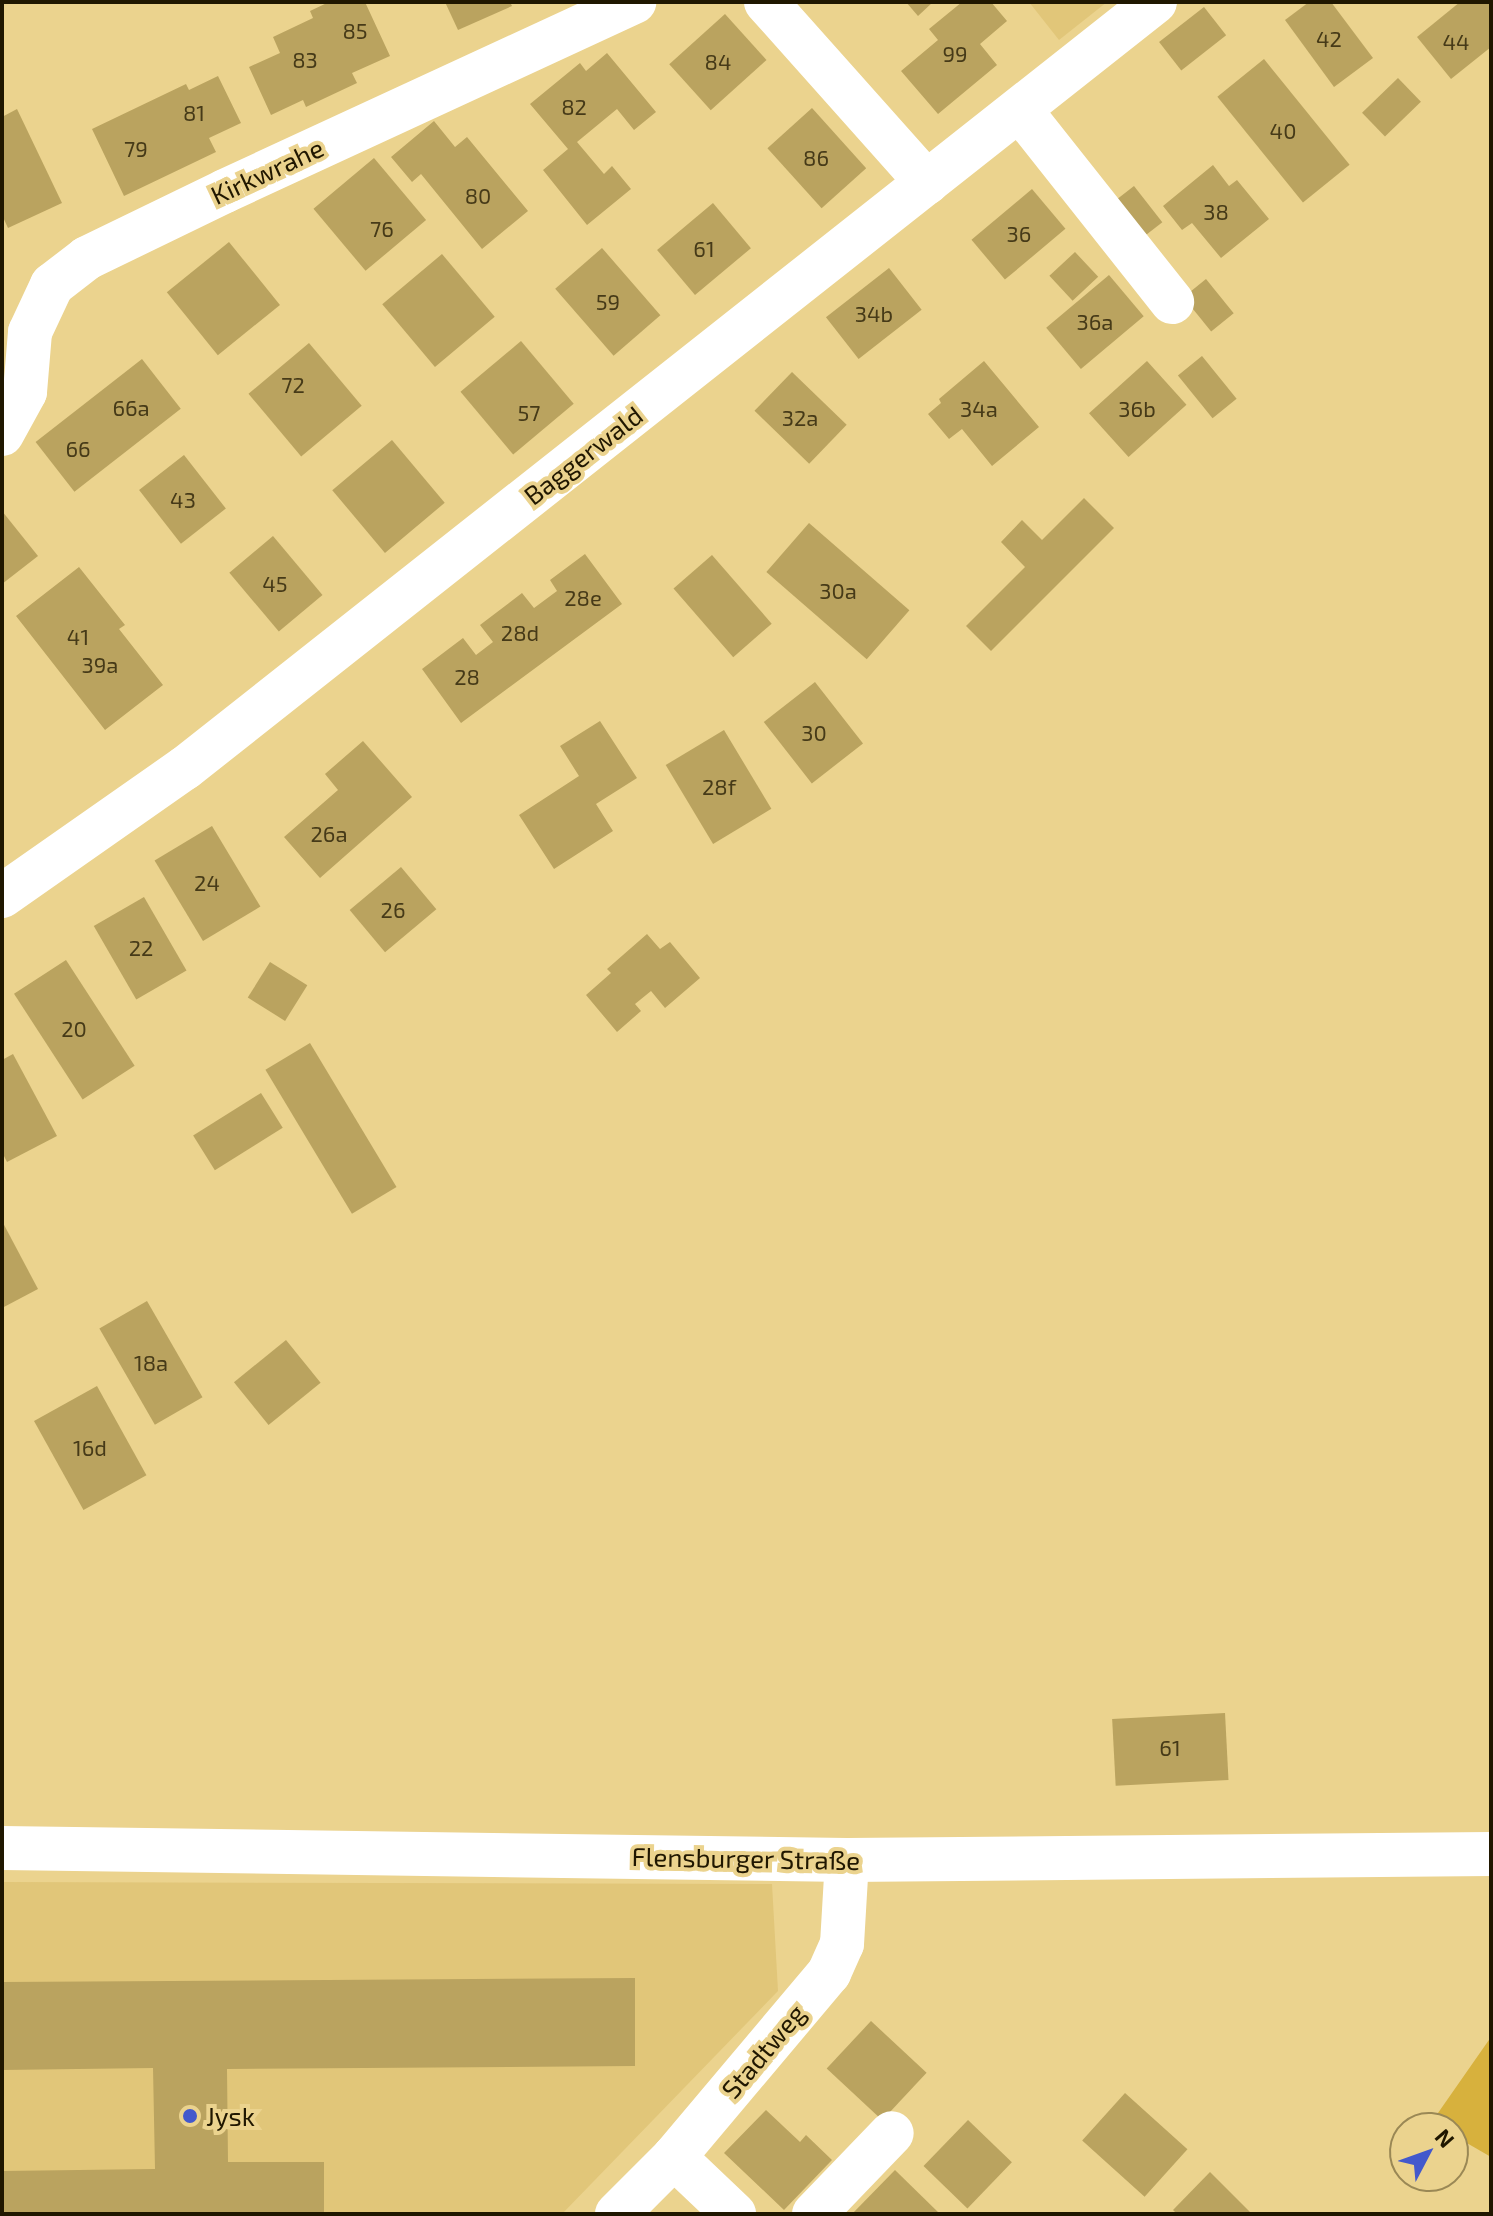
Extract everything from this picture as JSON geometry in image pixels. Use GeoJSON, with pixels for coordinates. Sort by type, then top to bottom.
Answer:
{"type":"FeatureCollection","features":[{"type":"Feature","properties":{"kind":"street","name":"Kirkwrahe"},"geometry":{"type":"LineString","coordinates":[[2,434],[25,392],[30,332],[52,285],[87,258],[634,2]]}},
{"type":"Feature","properties":{"kind":"street"},"geometry":{"type":"LineString","coordinates":[[766,2],[927,183]]}},
{"type":"Feature","properties":{"kind":"street","name":"Baggerwald"},"geometry":{"type":"LineString","coordinates":[[4,890],[185,768],[1155,2]]}},
{"type":"Feature","properties":{"kind":"street"},"geometry":{"type":"LineString","coordinates":[[1020,110],[1172,302]]}},
{"type":"Feature","properties":{"kind":"street","name":"Flensburger Straße"},"geometry":{"type":"LineString","coordinates":[[2,1848],[847,1860],[1491,1854]]}},
{"type":"Feature","properties":{"kind":"street","name":"Stadtweg"},"geometry":{"type":"LineString","coordinates":[[617,2214],[674,2157],[829,1973],[842,1944],[847,1860]]}},
{"type":"Feature","properties":{"kind":"street"},"geometry":{"type":"LineString","coordinates":[[814,2214],[892,2133]]}},
{"type":"Feature","properties":{"kind":"street"},"geometry":{"type":"LineString","coordinates":[[674,2157],[734,2214]]}},
{"type":"Feature","properties":{"kind":"shaded area"},"geometry":{"type":"Polygon","coordinates":[[[1029,2],[1107,2],[1059,40],[1029,2]]]}},
{"type":"Feature","properties":{"kind":"shaded area"},"geometry":{"type":"Polygon","coordinates":[[[2,1882],[772,1884],[778,1991],[562,2214],[2,2214],[2,1882]]]}},
{"type":"Feature","properties":{"kind":"shaded area"},"geometry":{"type":"Polygon","coordinates":[[[1491,2037],[1491,2157],[1469,2144],[1469,2112],[1439,2112],[1491,2037]]]}},
{"type":"Feature","properties":{"kind":"building"},"geometry":{"type":"Polygon","coordinates":[[[329,2],[365,2],[390,56],[352,73],[357,83],[306,107],[303,100],[271,115],[249,67],[280,53],[273,37],[313,18],[310,11],[329,2]]]}},
{"type":"Feature","properties":{"kind":"building"},"geometry":{"type":"Polygon","coordinates":[[[445,2],[510,2],[512,6],[458,30],[445,2]]]}},
{"type":"Feature","properties":{"kind":"building"},"geometry":{"type":"Polygon","coordinates":[[[906,2],[933,2],[918,16],[906,2]]]}},
{"type":"Feature","properties":{"kind":"building"},"geometry":{"type":"Polygon","coordinates":[[[962,2],[991,2],[1007,21],[980,44],[997,65],[938,114],[901,71],[938,40],[929,29],[962,2]]]}},
{"type":"Feature","properties":{"kind":"building"},"geometry":{"type":"Polygon","coordinates":[[[1309,2],[1331,2],[1373,58],[1334,87],[1285,20],[1309,2]]]}},
{"type":"Feature","properties":{"kind":"building"},"geometry":{"type":"Polygon","coordinates":[[[1460,2],[1491,2],[1491,47],[1451,79],[1417,37],[1460,2]]]}},
{"type":"Feature","properties":{"kind":"building"},"geometry":{"type":"Polygon","coordinates":[[[1204,7],[1226,35],[1181,70],[1159,42],[1204,7]]]}},
{"type":"Feature","properties":{"kind":"building"},"geometry":{"type":"Polygon","coordinates":[[[725,14],[766,60],[711,110],[669,64],[725,14]]]}},
{"type":"Feature","properties":{"kind":"building"},"geometry":{"type":"Polygon","coordinates":[[[607,53],[656,112],[634,130],[617,109],[577,142],[604,174],[612,166],[631,189],[587,225],[543,170],[568,149],[530,104],[580,63],[586,71],[607,53]]]}},
{"type":"Feature","properties":{"kind":"building"},"geometry":{"type":"Polygon","coordinates":[[[1264,59],[1350,165],[1303,202],[1217,97],[1264,59]]]}},
{"type":"Feature","properties":{"kind":"building"},"geometry":{"type":"Polygon","coordinates":[[[218,76],[241,123],[209,138],[216,152],[124,196],[92,129],[186,84],[189,90],[218,76]]]}},
{"type":"Feature","properties":{"kind":"building"},"geometry":{"type":"Polygon","coordinates":[[[1398,78],[1421,102],[1385,136],[1362,113],[1398,78]]]}},
{"type":"Feature","properties":{"kind":"building"},"geometry":{"type":"Polygon","coordinates":[[[812,108],[866,168],[822,208],[767,148],[812,108]]]}},
{"type":"Feature","properties":{"kind":"building"},"geometry":{"type":"Polygon","coordinates":[[[17,109],[62,203],[8,228],[2,215],[2,117],[17,109]]]}},
{"type":"Feature","properties":{"kind":"building"},"geometry":{"type":"Polygon","coordinates":[[[434,121],[455,147],[467,137],[528,211],[482,249],[421,174],[412,182],[391,157],[434,121]]]}},
{"type":"Feature","properties":{"kind":"building"},"geometry":{"type":"Polygon","coordinates":[[[374,158],[426,220],[366,271],[313,209],[374,158]]]}},
{"type":"Feature","properties":{"kind":"building"},"geometry":{"type":"Polygon","coordinates":[[[1213,165],[1229,186],[1237,180],[1269,219],[1221,258],[1192,223],[1182,230],[1163,206],[1213,165]]]}},
{"type":"Feature","properties":{"kind":"building"},"geometry":{"type":"Polygon","coordinates":[[[1134,186],[1162,222],[1138,241],[1110,205],[1134,186]]]}},
{"type":"Feature","properties":{"kind":"building"},"geometry":{"type":"Polygon","coordinates":[[[1032,189],[1065,229],[1005,280],[971,240],[1032,189]]]}},
{"type":"Feature","properties":{"kind":"building"},"geometry":{"type":"Polygon","coordinates":[[[713,203],[751,248],[695,295],[657,250],[713,203]]]}},
{"type":"Feature","properties":{"kind":"building"},"geometry":{"type":"Polygon","coordinates":[[[229,242],[280,305],[218,355],[167,292],[229,242]]]}},
{"type":"Feature","properties":{"kind":"building"},"geometry":{"type":"Polygon","coordinates":[[[602,248],[660,315],[614,356],[555,289],[602,248]]]}},
{"type":"Feature","properties":{"kind":"building"},"geometry":{"type":"Polygon","coordinates":[[[1075,252],[1098,277],[1073,301],[1049,276],[1075,252]]]}},
{"type":"Feature","properties":{"kind":"building"},"geometry":{"type":"Polygon","coordinates":[[[442,254],[495,317],[435,367],[382,304],[442,254]]]}},
{"type":"Feature","properties":{"kind":"building"},"geometry":{"type":"Polygon","coordinates":[[[889,268],[922,310],[859,359],[826,317],[889,268]]]}},
{"type":"Feature","properties":{"kind":"building"},"geometry":{"type":"Polygon","coordinates":[[[1109,275],[1144,316],[1081,369],[1046,328],[1109,275]]]}},
{"type":"Feature","properties":{"kind":"building"},"geometry":{"type":"Polygon","coordinates":[[[1206,279],[1234,313],[1211,331],[1183,297],[1206,279]]]}},
{"type":"Feature","properties":{"kind":"building"},"geometry":{"type":"Polygon","coordinates":[[[521,341],[574,404],[513,455],[460,392],[521,341]]]}},
{"type":"Feature","properties":{"kind":"building"},"geometry":{"type":"Polygon","coordinates":[[[309,343],[362,406],[301,457],[248,394],[309,343]]]}},
{"type":"Feature","properties":{"kind":"building"},"geometry":{"type":"Polygon","coordinates":[[[1202,356],[1237,399],[1213,418],[1178,376],[1202,356]]]}},
{"type":"Feature","properties":{"kind":"building"},"geometry":{"type":"Polygon","coordinates":[[[142,359],[181,409],[74,492],[36,442],[142,359]]]}},
{"type":"Feature","properties":{"kind":"building"},"geometry":{"type":"Polygon","coordinates":[[[984,361],[1039,427],[992,466],[962,429],[949,439],[928,414],[941,403],[939,399],[984,361]]]}},
{"type":"Feature","properties":{"kind":"building"},"geometry":{"type":"Polygon","coordinates":[[[1147,361],[1186,405],[1129,457],[1089,413],[1147,361]]]}},
{"type":"Feature","properties":{"kind":"building"},"geometry":{"type":"Polygon","coordinates":[[[792,372],[847,425],[809,464],[754,411],[792,372]]]}},
{"type":"Feature","properties":{"kind":"building"},"geometry":{"type":"Polygon","coordinates":[[[392,440],[445,503],[385,553],[332,490],[392,440]]]}},
{"type":"Feature","properties":{"kind":"building"},"geometry":{"type":"Polygon","coordinates":[[[184,455],[226,509],[181,544],[139,490],[184,455]]]}},
{"type":"Feature","properties":{"kind":"building"},"geometry":{"type":"Polygon","coordinates":[[[1084,498],[1114,528],[991,651],[966,626],[1025,567],[1001,542],[1022,520],[1042,540],[1084,498]]]}},
{"type":"Feature","properties":{"kind":"building"},"geometry":{"type":"Polygon","coordinates":[[[2,511],[38,556],[2,584],[2,511]]]}},
{"type":"Feature","properties":{"kind":"building"},"geometry":{"type":"Polygon","coordinates":[[[809,523],[909,610],[867,659],[766,572],[809,523]]]}},
{"type":"Feature","properties":{"kind":"building"},"geometry":{"type":"Polygon","coordinates":[[[273,536],[322,595],[279,632],[229,573],[273,536]]]}},
{"type":"Feature","properties":{"kind":"building"},"geometry":{"type":"Polygon","coordinates":[[[585,554],[622,604],[461,723],[422,669],[463,638],[476,655],[493,642],[480,625],[522,593],[534,608],[557,591],[550,580],[585,554]]]}},
{"type":"Feature","properties":{"kind":"building"},"geometry":{"type":"Polygon","coordinates":[[[712,555],[772,624],[733,657],[674,588],[712,555]]]}},
{"type":"Feature","properties":{"kind":"building"},"geometry":{"type":"Polygon","coordinates":[[[79,567],[125,625],[119,629],[163,685],[105,730],[16,616],[79,567]]]}},
{"type":"Feature","properties":{"kind":"building"},"geometry":{"type":"Polygon","coordinates":[[[815,682],[863,743],[812,783],[764,722],[815,682]]]}},
{"type":"Feature","properties":{"kind":"building"},"geometry":{"type":"Polygon","coordinates":[[[600,721],[637,778],[596,804],[613,831],[554,869],[519,815],[579,776],[560,746],[600,721]]]}},
{"type":"Feature","properties":{"kind":"building"},"geometry":{"type":"Polygon","coordinates":[[[724,730],[771,809],[713,844],[666,765],[724,730]]]}},
{"type":"Feature","properties":{"kind":"building"},"geometry":{"type":"Polygon","coordinates":[[[363,741],[412,797],[320,878],[284,837],[338,790],[325,774],[363,741]]]}},
{"type":"Feature","properties":{"kind":"building"},"geometry":{"type":"Polygon","coordinates":[[[212,826],[260,907],[203,941],[155,861],[212,826]]]}},
{"type":"Feature","properties":{"kind":"building"},"geometry":{"type":"Polygon","coordinates":[[[401,867],[436,909],[385,952],[350,910],[401,867]]]}},
{"type":"Feature","properties":{"kind":"building"},"geometry":{"type":"Polygon","coordinates":[[[144,897],[186,971],[136,1000],[94,926],[144,897]]]}},
{"type":"Feature","properties":{"kind":"building"},"geometry":{"type":"Polygon","coordinates":[[[647,934],[660,949],[670,942],[700,978],[665,1008],[651,991],[635,1004],[641,1011],[617,1032],[586,995],[611,973],[607,969],[647,934]]]}},
{"type":"Feature","properties":{"kind":"building"},"geometry":{"type":"Polygon","coordinates":[[[66,960],[135,1066],[83,1099],[14,994],[66,960]]]}},
{"type":"Feature","properties":{"kind":"building"},"geometry":{"type":"Polygon","coordinates":[[[270,962],[307,985],[285,1021],[248,998],[270,962]]]}},
{"type":"Feature","properties":{"kind":"building"},"geometry":{"type":"Polygon","coordinates":[[[310,1043],[397,1187],[352,1214],[265,1070],[310,1043]]]}},
{"type":"Feature","properties":{"kind":"building"},"geometry":{"type":"Polygon","coordinates":[[[13,1054],[57,1136],[7,1162],[2,1152],[2,1060],[13,1054]]]}},
{"type":"Feature","properties":{"kind":"building"},"geometry":{"type":"Polygon","coordinates":[[[261,1093],[283,1128],[215,1170],[193,1135],[261,1093]]]}},
{"type":"Feature","properties":{"kind":"building"},"geometry":{"type":"Polygon","coordinates":[[[2,1221],[38,1289],[2,1308],[2,1221]]]}},
{"type":"Feature","properties":{"kind":"building"},"geometry":{"type":"Polygon","coordinates":[[[147,1301],[202,1397],[155,1425],[99,1328],[147,1301]]]}},
{"type":"Feature","properties":{"kind":"building"},"geometry":{"type":"Polygon","coordinates":[[[286,1340],[321,1383],[269,1425],[234,1382],[286,1340]]]}},
{"type":"Feature","properties":{"kind":"building"},"geometry":{"type":"Polygon","coordinates":[[[97,1386],[146,1475],[83,1510],[34,1421],[97,1386]]]}},
{"type":"Feature","properties":{"kind":"building"},"geometry":{"type":"Polygon","coordinates":[[[1225,1713],[1229,1780],[1116,1786],[1112,1719],[1225,1713]]]}},
{"type":"Feature","properties":{"kind":"building","name":"Jysk"},"geometry":{"type":"Polygon","coordinates":[[[635,1978],[635,2066],[227,2069],[228,2162],[324,2162],[324,2214],[2,2214],[2,2171],[155,2169],[153,2068],[2,2070],[2,1982],[635,1978]]]}},
{"type":"Feature","properties":{"kind":"building"},"geometry":{"type":"Polygon","coordinates":[[[871,2021],[927,2073],[882,2120],[827,2069],[871,2021]]]}},
{"type":"Feature","properties":{"kind":"building"},"geometry":{"type":"Polygon","coordinates":[[[1125,2093],[1187,2149],[1145,2197],[1082,2141],[1125,2093]]]}},
{"type":"Feature","properties":{"kind":"building"},"geometry":{"type":"Polygon","coordinates":[[[766,2110],[800,2142],[806,2135],[832,2160],[784,2210],[724,2153],[766,2110]]]}},
{"type":"Feature","properties":{"kind":"building"},"geometry":{"type":"Polygon","coordinates":[[[968,2120],[1012,2162],[967,2208],[924,2166],[968,2120]]]}},
{"type":"Feature","properties":{"kind":"building"},"geometry":{"type":"Polygon","coordinates":[[[895,2170],[940,2214],[852,2214],[895,2170]]]}},
{"type":"Feature","properties":{"kind":"building"},"geometry":{"type":"Polygon","coordinates":[[[1210,2172],[1252,2214],[1177,2214],[1173,2210],[1210,2172]]]}},
{"type":"Feature","properties":{"kind":"place","name":"Jysk"},"geometry":{"type":"Point","coordinates":[190,2116]}}]}
